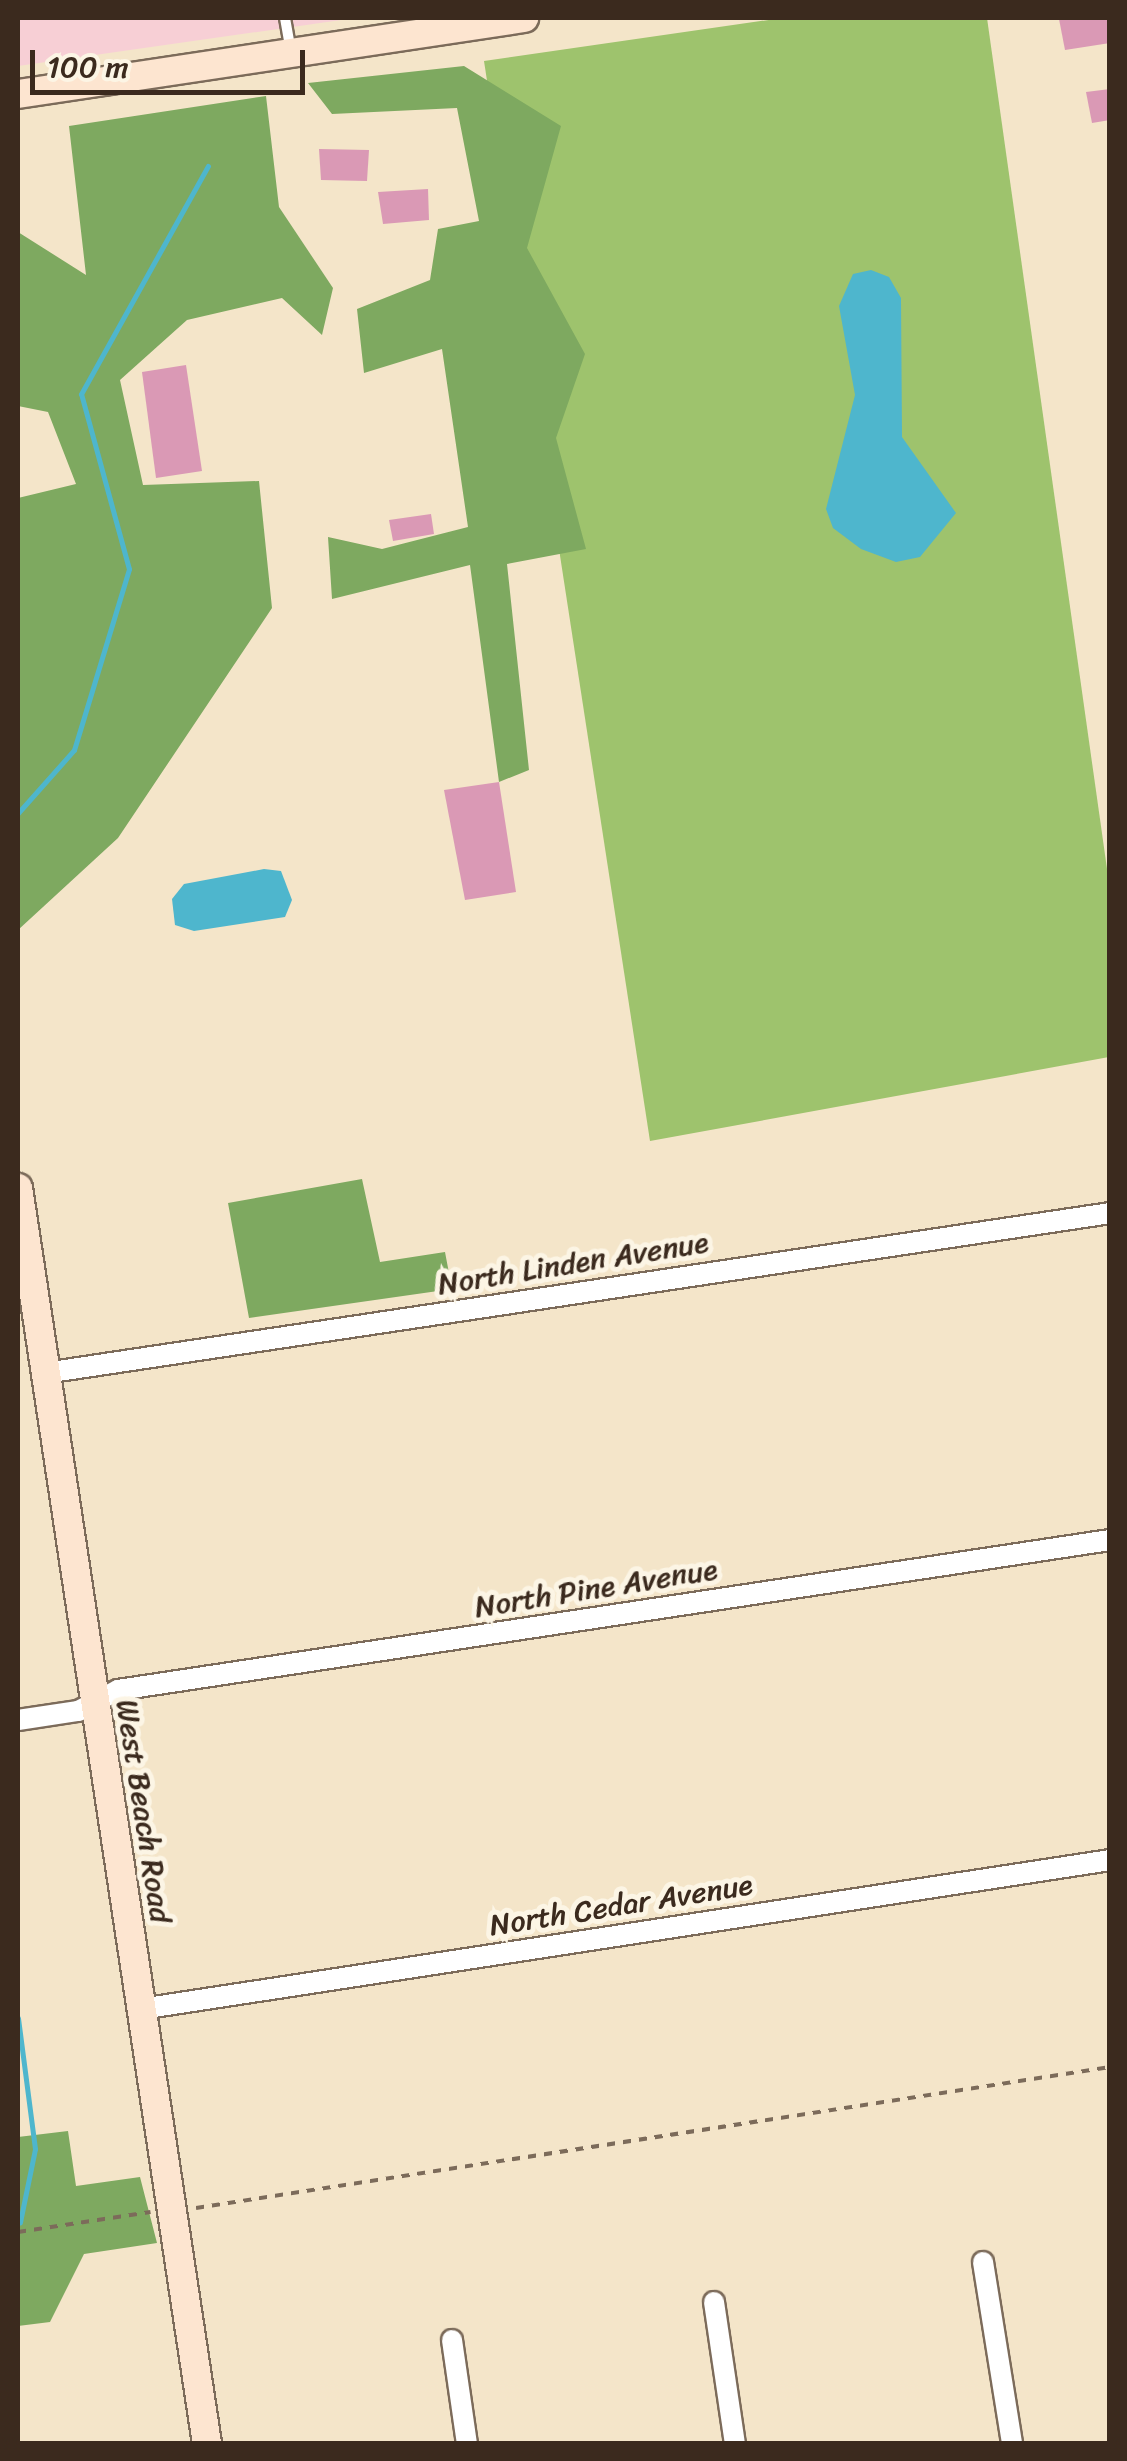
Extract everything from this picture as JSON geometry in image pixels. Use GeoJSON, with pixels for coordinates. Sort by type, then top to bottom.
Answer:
{"type":"FeatureCollection","features":[{"type":"Feature","properties":{"kind":"street"},"geometry":{"type":"LineString","coordinates":[[18,94],[524,18]]}},
{"type":"Feature","properties":{"kind":"street","name":"West Beach Road"},"geometry":{"type":"LineString","coordinates":[[18,1188],[207,2444]]}},
{"type":"Feature","properties":{"kind":"street","name":"North Linden Avenue"},"geometry":{"type":"LineString","coordinates":[[45,1373],[1110,1213]]}},
{"type":"Feature","properties":{"kind":"street","name":"North Pine Avenue"},"geometry":{"type":"LineString","coordinates":[[18,1720],[94,1702],[118,1690],[1110,1540]]}},
{"type":"Feature","properties":{"kind":"street","name":"North Cedar Avenue"},"geometry":{"type":"LineString","coordinates":[[141,2009],[1110,1860]]}},
{"type":"Feature","properties":{"kind":"street"},"geometry":{"type":"LineString","coordinates":[[983,2262],[1012,2444]]}},
{"type":"Feature","properties":{"kind":"street"},"geometry":{"type":"LineString","coordinates":[[714,2302],[735,2444]]}},
{"type":"Feature","properties":{"kind":"street"},"geometry":{"type":"LineString","coordinates":[[452,2340],[467,2444]]}},
{"type":"Feature","properties":{"kind":"lane"},"geometry":{"type":"LineString","coordinates":[[285,18],[292,53]]}},
{"type":"Feature","properties":{"kind":"path"},"geometry":{"type":"LineString","coordinates":[[190,2210],[1110,2067]]}},
{"type":"Feature","properties":{"kind":"path"},"geometry":{"type":"LineString","coordinates":[[18,2232],[154,2212]]}},
{"type":"Feature","properties":{"kind":"shaded area"},"geometry":{"type":"Polygon","coordinates":[[[18,18],[355,18],[18,66],[18,18]]]}},
{"type":"Feature","properties":{"kind":"green space"},"geometry":{"type":"Polygon","coordinates":[[[782,18],[987,18],[1109,883],[1109,1057],[650,1141],[484,61],[782,18]]]}},
{"type":"Feature","properties":{"kind":"green space"},"geometry":{"type":"Polygon","coordinates":[[[464,66],[561,126],[527,248],[585,354],[556,438],[586,549],[507,564],[529,770],[499,782],[470,565],[332,599],[328,537],[382,549],[468,527],[442,349],[364,373],[357,309],[430,280],[438,229],[479,221],[457,108],[332,114],[308,83],[464,66]]]}},
{"type":"Feature","properties":{"kind":"green space"},"geometry":{"type":"Polygon","coordinates":[[[266,96],[279,207],[333,288],[322,335],[282,298],[187,320],[120,380],[143,485],[259,481],[272,608],[118,838],[18,930],[18,498],[76,484],[48,412],[18,406],[18,232],[86,275],[69,126],[266,96]]]}},
{"type":"Feature","properties":{"kind":"green space"},"geometry":{"type":"Polygon","coordinates":[[[362,1179],[380,1262],[445,1252],[452,1289],[249,1318],[228,1203],[362,1179]]]}},
{"type":"Feature","properties":{"kind":"green space"},"geometry":{"type":"Polygon","coordinates":[[[68,2131],[76,2186],[140,2177],[157,2243],[84,2254],[50,2322],[18,2326],[18,2137],[68,2131]]]}},
{"type":"Feature","properties":{"kind":"water"},"geometry":{"type":"Polygon","coordinates":[[[871,270],[889,277],[901,298],[902,437],[956,513],[920,557],[896,562],[861,549],[833,528],[826,509],[855,395],[839,306],[853,274],[871,270]]]}},
{"type":"Feature","properties":{"kind":"water"},"geometry":{"type":"Polygon","coordinates":[[[264,869],[281,871],[292,900],[285,917],[194,931],[175,925],[172,899],[184,884],[264,869]]]}},
{"type":"Feature","properties":{"kind":"building"},"geometry":{"type":"Polygon","coordinates":[[[1109,18],[1110,43],[1065,50],[1059,19],[1109,18]]]}},
{"type":"Feature","properties":{"kind":"building"},"geometry":{"type":"Polygon","coordinates":[[[1110,89],[1110,120],[1092,123],[1086,92],[1110,89]]]}},
{"type":"Feature","properties":{"kind":"building"},"geometry":{"type":"Polygon","coordinates":[[[319,149],[369,150],[367,181],[321,180],[319,149]]]}},
{"type":"Feature","properties":{"kind":"building"},"geometry":{"type":"Polygon","coordinates":[[[428,189],[429,220],[383,224],[378,192],[428,189]]]}},
{"type":"Feature","properties":{"kind":"building"},"geometry":{"type":"Polygon","coordinates":[[[186,365],[202,471],[156,478],[142,372],[186,365]]]}},
{"type":"Feature","properties":{"kind":"building"},"geometry":{"type":"Polygon","coordinates":[[[431,514],[434,534],[393,541],[389,520],[431,514]]]}},
{"type":"Feature","properties":{"kind":"building"},"geometry":{"type":"Polygon","coordinates":[[[499,782],[516,892],[465,900],[444,790],[499,782]]]}},
{"type":"Feature","properties":{"kind":"waterway"},"geometry":{"type":"LineString","coordinates":[[18,813],[74,750],[129,569],[81,394],[208,166]]}},
{"type":"Feature","properties":{"kind":"waterway"},"geometry":{"type":"LineString","coordinates":[[18,2018],[35,2149],[20,2222]]}}]}
